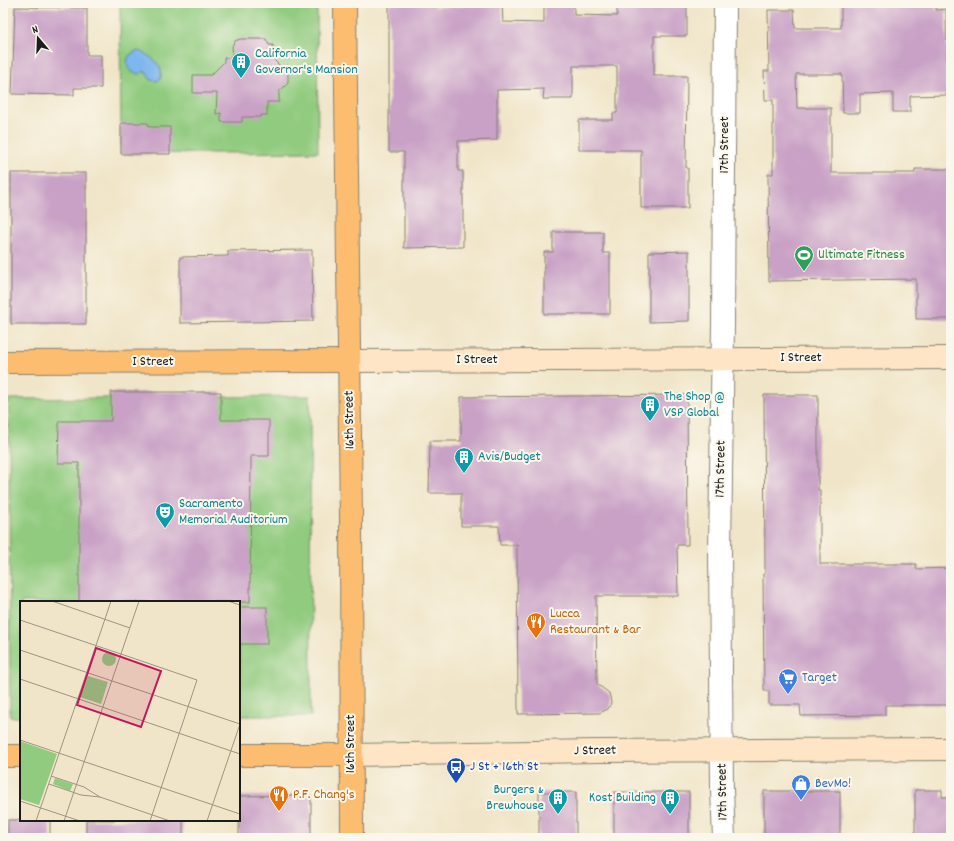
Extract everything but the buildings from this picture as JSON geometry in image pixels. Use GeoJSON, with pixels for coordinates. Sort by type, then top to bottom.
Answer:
{"type":"FeatureCollection","features":[{"type":"Feature","properties":{"kind":"main road","name":"16th Street"},"geometry":{"type":"LineString","coordinates":[[345,3],[351,518],[352,838]]}},
{"type":"Feature","properties":{"kind":"main road","name":"I Street"},"geometry":{"type":"LineString","coordinates":[[3,362],[951,358]]}},
{"type":"Feature","properties":{"kind":"main road","name":"J Street"},"geometry":{"type":"LineString","coordinates":[[240,755],[951,748]]}},
{"type":"Feature","properties":{"kind":"main road"},"geometry":{"type":"LineString","coordinates":[[3,756],[20,756]]}},
{"type":"Feature","properties":{"kind":"street","name":"17th Street"},"geometry":{"type":"LineString","coordinates":[[724,838],[720,553],[723,359],[725,3]]}},
{"type":"Feature","properties":{"kind":"green space"},"geometry":{"type":"Polygon","coordinates":[[[120,3],[317,3],[318,152],[121,154],[120,3]]]}},
{"type":"Feature","properties":{"kind":"green space"},"geometry":{"type":"Polygon","coordinates":[[[310,396],[311,716],[240,716],[240,601],[20,601],[20,717],[10,717],[9,399],[310,396]]]}},
{"type":"Feature","properties":{"kind":"water"},"geometry":{"type":"Polygon","coordinates":[[[139,51],[152,58],[159,66],[161,70],[161,78],[159,80],[151,80],[146,72],[142,72],[140,74],[135,73],[128,67],[127,63],[130,55],[139,51]]]}},
{"type":"Feature","properties":{"kind":"place","name":"California Governor's Mansion"},"geometry":{"type":"Point","coordinates":[241,79]}},
{"type":"Feature","properties":{"kind":"place","name":"Ultimate Fitness"},"geometry":{"type":"Point","coordinates":[804,272]}},
{"type":"Feature","properties":{"kind":"place","name":"The Shop @ VSP Global"},"geometry":{"type":"Point","coordinates":[650,422]}},
{"type":"Feature","properties":{"kind":"place","name":"Avis/Budget"},"geometry":{"type":"Point","coordinates":[464,474]}},
{"type":"Feature","properties":{"kind":"place","name":"Sacramento Memorial Auditorium"},"geometry":{"type":"Point","coordinates":[165,529]}},
{"type":"Feature","properties":{"kind":"place","name":"Lucca Restaurant & Bar"},"geometry":{"type":"Point","coordinates":[536,639]}},
{"type":"Feature","properties":{"kind":"place","name":"Target"},"geometry":{"type":"Point","coordinates":[788,695]}},
{"type":"Feature","properties":{"kind":"place","name":"J St + 16th St"},"geometry":{"type":"Point","coordinates":[456,784]}},
{"type":"Feature","properties":{"kind":"place","name":"BevMo!"},"geometry":{"type":"Point","coordinates":[801,801]}},
{"type":"Feature","properties":{"kind":"place","name":"P.F. Chang's"},"geometry":{"type":"Point","coordinates":[279,812]}},
{"type":"Feature","properties":{"kind":"place","name":"Burgers & Brewhouse"},"geometry":{"type":"Point","coordinates":[558,815]}},
{"type":"Feature","properties":{"kind":"place","name":"Kost Building"},"geometry":{"type":"Point","coordinates":[670,815]}}]}
